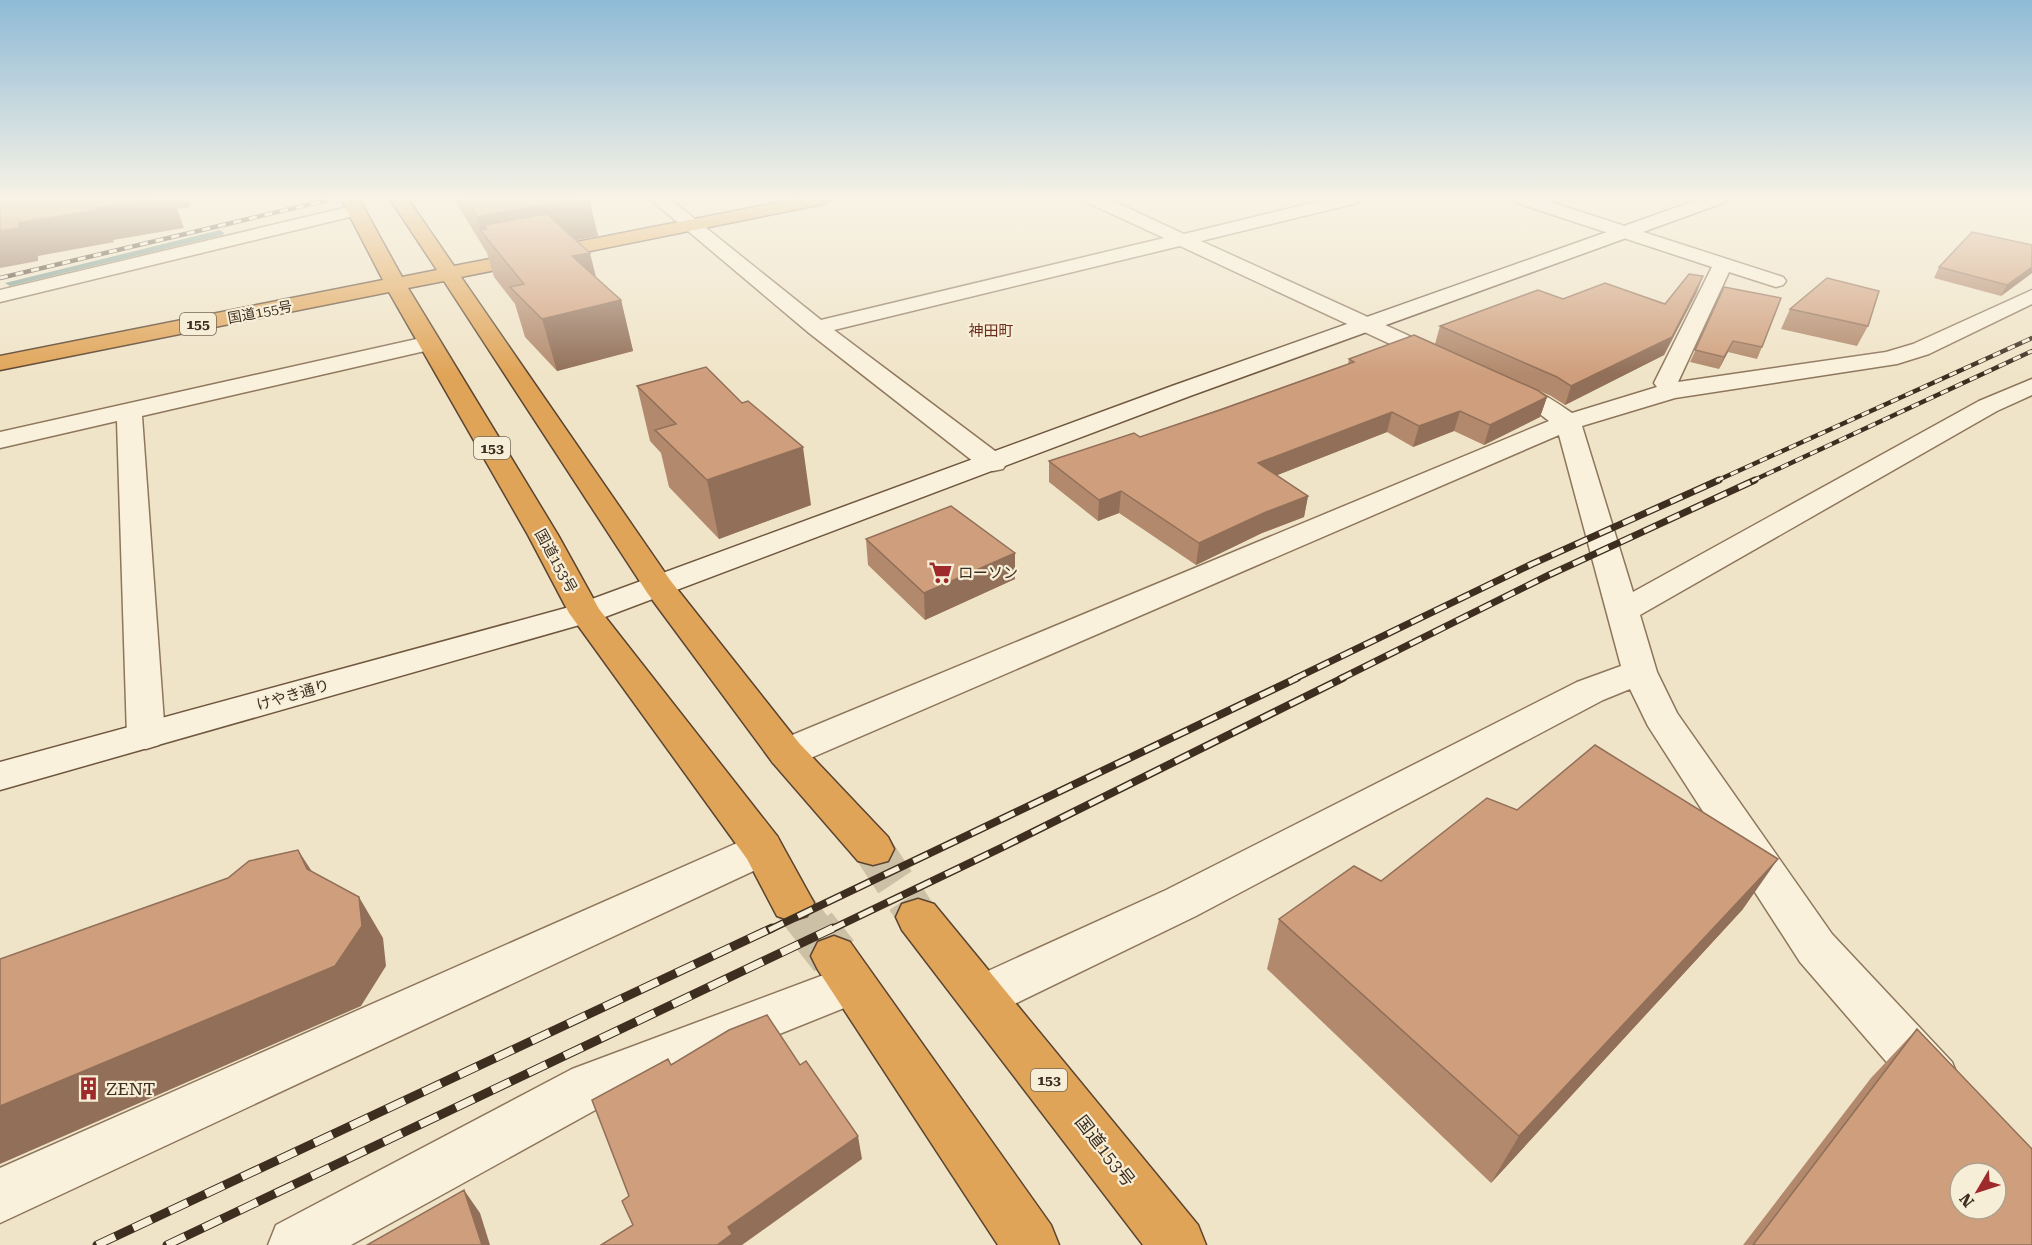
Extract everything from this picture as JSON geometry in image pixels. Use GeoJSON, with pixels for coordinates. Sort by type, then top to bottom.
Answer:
{"type":"FeatureCollection","features":[{"type":"Feature","properties":{"kind":"highway","name":"国道153号"},"geometry":{"type":"LineString","coordinates":[[381,257],[543,535],[585,613],[762,848],[792,903]]}},
{"type":"Feature","properties":{"kind":"highway"},"geometry":{"type":"LineString","coordinates":[[439,257],[659,587],[786,753],[873,849]]}},
{"type":"Feature","properties":{"kind":"highway","name":"国道155号"},"geometry":{"type":"LineString","coordinates":[[0,363],[533,257]]}},
{"type":"Feature","properties":{"kind":"highway","name":"国道153号"},"geometry":{"type":"LineString","coordinates":[[918,916],[1178,1245]]}},
{"type":"Feature","properties":{"kind":"highway"},"geometry":{"type":"LineString","coordinates":[[843,970],[1031,1245]]}},
{"type":"Feature","properties":{"kind":"street"},"geometry":{"type":"LineString","coordinates":[[0,296],[151,257]]}},
{"type":"Feature","properties":{"kind":"street"},"geometry":{"type":"LineString","coordinates":[[730,257],[817,328],[993,463]]}},
{"type":"Feature","properties":{"kind":"street"},"geometry":{"type":"LineString","coordinates":[[817,328],[1109,257]]}},
{"type":"Feature","properties":{"kind":"street"},"geometry":{"type":"LineString","coordinates":[[1217,257],[1465,369]]}},
{"type":"Feature","properties":{"kind":"street","name":"けやき通り"},"geometry":{"type":"LineString","coordinates":[[0,776],[585,613],[1181,392],[1555,257]]}},
{"type":"Feature","properties":{"kind":"street"},"geometry":{"type":"LineString","coordinates":[[1705,257],[1776,281]]}},
{"type":"Feature","properties":{"kind":"street"},"geometry":{"type":"LineString","coordinates":[[1672,391],[1666,382],[1724,263]]}},
{"type":"Feature","properties":{"kind":"street"},"geometry":{"type":"LineString","coordinates":[[786,753],[1568,422],[1672,391],[1889,359],[1921,349],[2032,296]]}},
{"type":"Feature","properties":{"kind":"street"},"geometry":{"type":"LineString","coordinates":[[0,440],[430,343]]}},
{"type":"Feature","properties":{"kind":"street"},"geometry":{"type":"LineString","coordinates":[[1487,379],[1541,403],[1568,422],[1640,672],[1661,717],[1816,948],[1962,1110]]}},
{"type":"Feature","properties":{"kind":"street"},"geometry":{"type":"LineString","coordinates":[[1622,611],[1988,406],[2032,386]]}},
{"type":"Feature","properties":{"kind":"street"},"geometry":{"type":"LineString","coordinates":[[129,411],[146,736]]}},
{"type":"Feature","properties":{"kind":"street"},"geometry":{"type":"LineString","coordinates":[[983,996],[1181,903],[1590,691],[1640,672]]}},
{"type":"Feature","properties":{"kind":"street"},"geometry":{"type":"LineString","coordinates":[[0,1196],[762,848]]}},
{"type":"Feature","properties":{"kind":"street"},"geometry":{"type":"LineString","coordinates":[[297,1245],[590,1086],[843,970]]}},
{"type":"Feature","properties":{"kind":"building"},"geometry":{"type":"Polygon","coordinates":[[[502,257],[573,257],[621,300],[542,319],[510,287],[524,284],[502,257]]]}},
{"type":"Feature","properties":{"kind":"building"},"geometry":{"type":"Polygon","coordinates":[[[1948,257],[2032,257],[2032,267],[2007,285],[1939,267],[1948,257]]]}},
{"type":"Feature","properties":{"kind":"building"},"geometry":{"type":"Polygon","coordinates":[[[1689,274],[1703,276],[1672,337],[1571,386],[1557,377],[1440,326],[1538,290],[1563,299],[1605,283],[1665,304],[1689,274]]]}},
{"type":"Feature","properties":{"kind":"building"},"geometry":{"type":"Polygon","coordinates":[[[1827,278],[1879,291],[1868,326],[1790,309],[1827,278]]]}},
{"type":"Feature","properties":{"kind":"building"},"geometry":{"type":"Polygon","coordinates":[[[1724,287],[1781,298],[1762,347],[1733,341],[1724,357],[1695,350],[1724,287]]]}},
{"type":"Feature","properties":{"kind":"building"},"geometry":{"type":"Polygon","coordinates":[[[1414,335],[1537,390],[1547,397],[1490,425],[1460,411],[1419,426],[1392,412],[1258,463],[1308,496],[1266,512],[1199,543],[1121,491],[1099,500],[1049,461],[1134,433],[1140,437],[1220,410],[1354,362],[1349,359],[1414,335]]]}},
{"type":"Feature","properties":{"kind":"building"},"geometry":{"type":"Polygon","coordinates":[[[706,367],[742,403],[748,401],[803,447],[707,480],[655,430],[676,424],[637,386],[706,367]]]}},
{"type":"Feature","properties":{"kind":"building"},"geometry":{"type":"Polygon","coordinates":[[[951,506],[1015,553],[924,593],[866,539],[951,506]]]}},
{"type":"Feature","properties":{"kind":"building"},"geometry":{"type":"Polygon","coordinates":[[[1595,745],[1778,859],[1519,1136],[1279,919],[1354,866],[1381,881],[1487,798],[1517,810],[1595,745]]]}},
{"type":"Feature","properties":{"kind":"building"},"geometry":{"type":"Polygon","coordinates":[[[298,850],[307,869],[359,897],[362,926],[335,966],[0,1106],[0,959],[228,878],[249,861],[298,850]]]}},
{"type":"Feature","properties":{"kind":"building"},"geometry":{"type":"Polygon","coordinates":[[[767,1015],[800,1065],[806,1061],[858,1136],[728,1227],[732,1234],[717,1245],[601,1245],[633,1225],[622,1201],[629,1196],[592,1100],[668,1059],[671,1065],[729,1030],[767,1015]]]}},
{"type":"Feature","properties":{"kind":"building"},"geometry":{"type":"Polygon","coordinates":[[[1917,1029],[2032,1149],[2032,1245],[1753,1245],[1917,1029]]]}},
{"type":"Feature","properties":{"kind":"building"},"geometry":{"type":"Polygon","coordinates":[[[464,1190],[482,1245],[367,1245],[464,1190]]]}},
{"type":"Feature","properties":{"kind":"waterway"},"geometry":{"type":"LineString","coordinates":[[10,283],[119,257]]}},
{"type":"Feature","properties":{"kind":"tunnel"},"geometry":{"type":"LineString","coordinates":[[873,849],[918,917]]}},
{"type":"Feature","properties":{"kind":"tunnel"},"geometry":{"type":"LineString","coordinates":[[792,903],[813,930]]}},
{"type":"Feature","properties":{"kind":"tunnel"},"geometry":{"type":"LineString","coordinates":[[812,928],[834,956]]}},
{"type":"Feature","properties":{"kind":"railway"},"geometry":{"type":"LineString","coordinates":[[0,278],[88,257]]}},
{"type":"Feature","properties":{"kind":"railway"},"geometry":{"type":"LineString","coordinates":[[1716,481],[2032,338]]}},
{"type":"Feature","properties":{"kind":"railway"},"geometry":{"type":"LineString","coordinates":[[1752,481],[2032,351]]}},
{"type":"Feature","properties":{"kind":"railway"},"geometry":{"type":"LineString","coordinates":[[1294,679],[1532,564],[1719,480]]}},
{"type":"Feature","properties":{"kind":"railway"},"geometry":{"type":"LineString","coordinates":[[1340,679],[1549,575],[1755,480]]}},
{"type":"Feature","properties":{"kind":"railway"},"geometry":{"type":"LineString","coordinates":[[769,930],[1297,678]]}},
{"type":"Feature","properties":{"kind":"railway"},"geometry":{"type":"LineString","coordinates":[[830,930],[1343,678]]}},
{"type":"Feature","properties":{"kind":"railway"},"geometry":{"type":"LineString","coordinates":[[97,1245],[772,928]]}},
{"type":"Feature","properties":{"kind":"railway"},"geometry":{"type":"LineString","coordinates":[[167,1245],[833,928]]}},
{"type":"Feature","properties":{"kind":"place","name":"ローソン"},"geometry":{"type":"Point","coordinates":[940,573]}},
{"type":"Feature","properties":{"kind":"place","name":"ZENT"},"geometry":{"type":"Point","coordinates":[88,1089]}},
{"type":"Feature","properties":{"kind":"district","name":"神田町"},"geometry":{"type":"Point","coordinates":[991,331]}}]}
